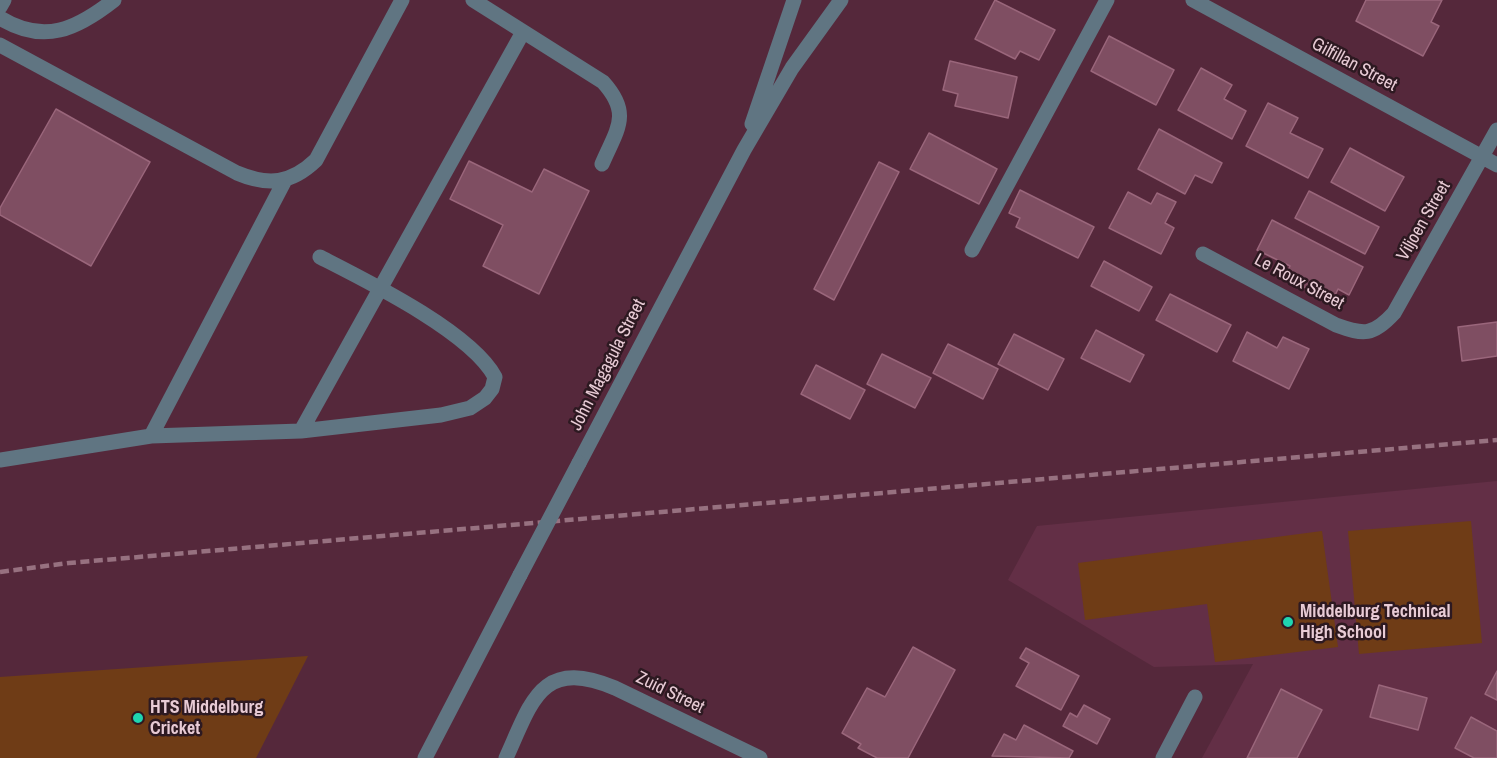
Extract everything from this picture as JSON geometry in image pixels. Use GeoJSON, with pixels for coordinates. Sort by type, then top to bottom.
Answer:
{"type":"FeatureCollection","features":[{"type":"Feature","properties":{"kind":"street"},"geometry":{"type":"LineString","coordinates":[[0,7],[4,0]]}},
{"type":"Feature","properties":{"kind":"street"},"geometry":{"type":"LineString","coordinates":[[0,18],[16,27],[33,32],[60,32],[93,17],[114,0]]}},
{"type":"Feature","properties":{"kind":"street"},"geometry":{"type":"LineString","coordinates":[[0,45],[237,173],[255,180],[285,180],[301,174],[316,160],[402,0]]}},
{"type":"Feature","properties":{"kind":"street"},"geometry":{"type":"LineString","coordinates":[[473,0],[603,82],[617,97],[621,112],[618,126],[602,164]]}},
{"type":"Feature","properties":{"kind":"street"},"geometry":{"type":"LineString","coordinates":[[744,150],[794,0]]}},
{"type":"Feature","properties":{"kind":"street","name":"John Magagula Street"},"geometry":{"type":"LineString","coordinates":[[425,758],[744,150],[792,68],[841,0]]}},
{"type":"Feature","properties":{"kind":"street"},"geometry":{"type":"LineString","coordinates":[[972,250],[1107,0]]}},
{"type":"Feature","properties":{"kind":"street","name":"Gilfillan Street"},"geometry":{"type":"LineString","coordinates":[[1193,0],[1497,165]]}},
{"type":"Feature","properties":{"kind":"street"},"geometry":{"type":"LineString","coordinates":[[301,431],[523,32]]}},
{"type":"Feature","properties":{"kind":"street","name":"Viljoen Street"},"geometry":{"type":"LineString","coordinates":[[1380,328],[1394,313],[1497,130]]}},
{"type":"Feature","properties":{"kind":"street"},"geometry":{"type":"LineString","coordinates":[[151,436],[285,180]]}},
{"type":"Feature","properties":{"kind":"street","name":"Le Roux Street"},"geometry":{"type":"LineString","coordinates":[[1203,254],[1336,324],[1354,331],[1370,332],[1380,328]]}},
{"type":"Feature","properties":{"kind":"street"},"geometry":{"type":"LineString","coordinates":[[0,460],[151,436],[301,431],[441,415],[470,408],[492,389],[495,376],[478,352],[382,288],[320,257]]}},
{"type":"Feature","properties":{"kind":"street","name":"Zuid Street"},"geometry":{"type":"LineString","coordinates":[[506,758],[532,700],[560,678],[594,679],[760,758]]}},
{"type":"Feature","properties":{"kind":"street"},"geometry":{"type":"LineString","coordinates":[[1163,758],[1195,697]]}},
{"type":"Feature","properties":{"kind":"shaded area","name":"Middelburg Technical High School"},"geometry":{"type":"Polygon","coordinates":[[[1497,481],[1497,758],[1202,758],[1253,664],[1154,667],[1008,580],[1037,526],[1497,481]]]}},
{"type":"Feature","properties":{"kind":"shaded area"},"geometry":{"type":"Polygon","coordinates":[[[1471,521],[1482,643],[1359,654],[1348,531],[1471,521]]]}},
{"type":"Feature","properties":{"kind":"shaded area"},"geometry":{"type":"Polygon","coordinates":[[[1322,531],[1338,647],[1215,662],[1207,604],[1085,620],[1078,563],[1322,531]]]}},
{"type":"Feature","properties":{"kind":"shaded area","name":"HTS Middelburg Cricket"},"geometry":{"type":"Polygon","coordinates":[[[308,656],[256,758],[0,758],[0,677],[308,656]]]}},
{"type":"Feature","properties":{"kind":"building"},"geometry":{"type":"Polygon","coordinates":[[[995,0],[1055,30],[1039,60],[1020,51],[1015,59],[975,39],[995,0]]]}},
{"type":"Feature","properties":{"kind":"building"},"geometry":{"type":"Polygon","coordinates":[[[1366,0],[1442,0],[1431,22],[1439,26],[1423,56],[1356,21],[1366,0]]]}},
{"type":"Feature","properties":{"kind":"building"},"geometry":{"type":"Polygon","coordinates":[[[1109,36],[1174,70],[1156,105],[1091,71],[1109,36]]]}},
{"type":"Feature","properties":{"kind":"building"},"geometry":{"type":"Polygon","coordinates":[[[950,61],[1017,77],[1008,118],[955,106],[958,94],[943,90],[950,61]]]}},
{"type":"Feature","properties":{"kind":"building"},"geometry":{"type":"Polygon","coordinates":[[[1201,68],[1232,85],[1224,99],[1246,111],[1232,139],[1178,110],[1201,68]]]}},
{"type":"Feature","properties":{"kind":"building"},"geometry":{"type":"Polygon","coordinates":[[[1268,103],[1298,118],[1290,133],[1323,149],[1308,178],[1246,146],[1268,103]]]}},
{"type":"Feature","properties":{"kind":"building"},"geometry":{"type":"Polygon","coordinates":[[[56,109],[150,162],[91,266],[0,215],[0,208],[56,109]]]}},
{"type":"Feature","properties":{"kind":"building"},"geometry":{"type":"Polygon","coordinates":[[[1159,129],[1222,163],[1212,183],[1195,175],[1185,194],[1138,169],[1159,129]]]}},
{"type":"Feature","properties":{"kind":"building"},"geometry":{"type":"Polygon","coordinates":[[[929,133],[997,169],[979,204],[910,169],[929,133]]]}},
{"type":"Feature","properties":{"kind":"building"},"geometry":{"type":"Polygon","coordinates":[[[1350,148],[1404,177],[1385,211],[1331,182],[1350,148]]]}},
{"type":"Feature","properties":{"kind":"building"},"geometry":{"type":"Polygon","coordinates":[[[469,161],[532,192],[544,169],[589,191],[539,294],[483,266],[503,225],[450,199],[469,161]]]}},
{"type":"Feature","properties":{"kind":"building"},"geometry":{"type":"Polygon","coordinates":[[[879,162],[899,172],[834,300],[814,289],[879,162]]]}},
{"type":"Feature","properties":{"kind":"building"},"geometry":{"type":"Polygon","coordinates":[[[1020,190],[1094,227],[1078,258],[1016,227],[1020,218],[1009,213],[1020,190]]]}},
{"type":"Feature","properties":{"kind":"building"},"geometry":{"type":"Polygon","coordinates":[[[1309,191],[1379,227],[1365,254],[1295,218],[1309,191]]]}},
{"type":"Feature","properties":{"kind":"building"},"geometry":{"type":"Polygon","coordinates":[[[1128,192],[1151,204],[1157,193],[1176,202],[1165,223],[1174,228],[1161,254],[1109,228],[1128,192]]]}},
{"type":"Feature","properties":{"kind":"building"},"geometry":{"type":"Polygon","coordinates":[[[1272,220],[1363,267],[1349,295],[1338,289],[1332,302],[1285,277],[1290,266],[1257,250],[1272,220]]]}},
{"type":"Feature","properties":{"kind":"building"},"geometry":{"type":"Polygon","coordinates":[[[1104,261],[1152,287],[1139,311],[1091,286],[1104,261]]]}},
{"type":"Feature","properties":{"kind":"building"},"geometry":{"type":"Polygon","coordinates":[[[1170,294],[1231,325],[1217,352],[1156,320],[1170,294]]]}},
{"type":"Feature","properties":{"kind":"building"},"geometry":{"type":"Polygon","coordinates":[[[1497,322],[1497,356],[1462,361],[1458,327],[1497,322]]]}},
{"type":"Feature","properties":{"kind":"building"},"geometry":{"type":"Polygon","coordinates":[[[1096,330],[1144,355],[1130,382],[1081,358],[1096,330]]]}},
{"type":"Feature","properties":{"kind":"building"},"geometry":{"type":"Polygon","coordinates":[[[1247,332],[1277,348],[1283,337],[1309,349],[1289,389],[1233,361],[1247,332]]]}},
{"type":"Feature","properties":{"kind":"building"},"geometry":{"type":"Polygon","coordinates":[[[1014,334],[1064,359],[1048,390],[998,364],[1014,334]]]}},
{"type":"Feature","properties":{"kind":"building"},"geometry":{"type":"Polygon","coordinates":[[[948,344],[998,369],[983,399],[933,373],[948,344]]]}},
{"type":"Feature","properties":{"kind":"building"},"geometry":{"type":"Polygon","coordinates":[[[882,354],[931,378],[915,408],[867,384],[882,354]]]}},
{"type":"Feature","properties":{"kind":"building"},"geometry":{"type":"Polygon","coordinates":[[[816,365],[865,390],[850,419],[801,394],[816,365]]]}},
{"type":"Feature","properties":{"kind":"building"},"geometry":{"type":"Polygon","coordinates":[[[913,647],[955,670],[908,758],[877,758],[858,748],[861,744],[842,733],[867,688],[885,697],[913,647]]]}},
{"type":"Feature","properties":{"kind":"building"},"geometry":{"type":"Polygon","coordinates":[[[1026,648],[1079,676],[1061,710],[1016,686],[1029,663],[1020,658],[1026,648]]]}},
{"type":"Feature","properties":{"kind":"building"},"geometry":{"type":"Polygon","coordinates":[[[1497,671],[1497,700],[1485,694],[1497,671]]]}},
{"type":"Feature","properties":{"kind":"building"},"geometry":{"type":"Polygon","coordinates":[[[1379,685],[1427,698],[1418,730],[1370,717],[1379,685]]]}},
{"type":"Feature","properties":{"kind":"building"},"geometry":{"type":"Polygon","coordinates":[[[1281,689],[1322,710],[1297,758],[1247,758],[1281,689]]]}},
{"type":"Feature","properties":{"kind":"building"},"geometry":{"type":"Polygon","coordinates":[[[1084,705],[1110,719],[1097,744],[1063,726],[1070,713],[1077,717],[1084,705]]]}},
{"type":"Feature","properties":{"kind":"building"},"geometry":{"type":"Polygon","coordinates":[[[1471,717],[1497,731],[1497,758],[1474,758],[1455,748],[1471,717]]]}},
{"type":"Feature","properties":{"kind":"building"},"geometry":{"type":"Polygon","coordinates":[[[1024,725],[1073,751],[1069,758],[992,756],[1004,734],[1016,740],[1024,725]]]}},
{"type":"Feature","properties":{"kind":"railway"},"geometry":{"type":"LineString","coordinates":[[0,572],[69,563],[1497,440]]}},
{"type":"Feature","properties":{"kind":"place","name":"Middelburg Technical High School"},"geometry":{"type":"Point","coordinates":[1288,622]}},
{"type":"Feature","properties":{"kind":"place","name":"HTS Middelburg Cricket"},"geometry":{"type":"Point","coordinates":[138,718]}}]}
